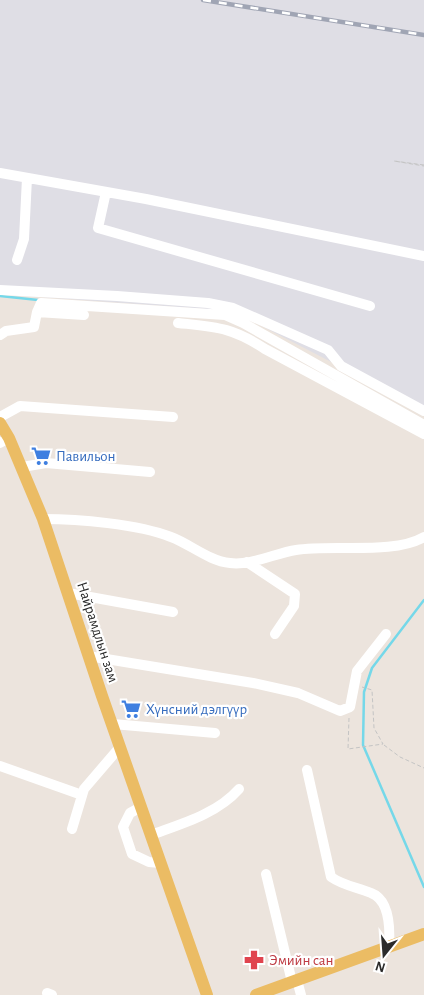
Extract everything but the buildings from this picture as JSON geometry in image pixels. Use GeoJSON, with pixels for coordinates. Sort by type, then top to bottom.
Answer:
{"type":"FeatureCollection","features":[{"type":"Feature","properties":{"kind":"main road","name":"Найрамдлын зам"},"geometry":{"type":"LineString","coordinates":[[0,423],[5,440],[22,468],[43,519],[88,656],[207,995]]}},
{"type":"Feature","properties":{"kind":"main road"},"geometry":{"type":"LineString","coordinates":[[256,995],[424,934]]}},
{"type":"Feature","properties":{"kind":"street"},"geometry":{"type":"LineString","coordinates":[[0,173],[106,192],[424,256]]}},
{"type":"Feature","properties":{"kind":"street"},"geometry":{"type":"LineString","coordinates":[[17,260],[24,239],[27,178]]}},
{"type":"Feature","properties":{"kind":"street"},"geometry":{"type":"LineString","coordinates":[[106,192],[98,228],[370,306]]}},
{"type":"Feature","properties":{"kind":"street"},"geometry":{"type":"LineString","coordinates":[[0,290],[208,303],[233,308],[328,350],[341,366],[424,411]]}},
{"type":"Feature","properties":{"kind":"street"},"geometry":{"type":"LineString","coordinates":[[0,334],[6,331],[34,327],[40,303],[225,315],[243,323],[424,425]]}},
{"type":"Feature","properties":{"kind":"street"},"geometry":{"type":"LineString","coordinates":[[37,312],[84,315]]}},
{"type":"Feature","properties":{"kind":"street"},"geometry":{"type":"LineString","coordinates":[[178,323],[204,324],[243,334],[264,349],[424,434]]}},
{"type":"Feature","properties":{"kind":"street"},"geometry":{"type":"LineString","coordinates":[[0,417],[20,406],[174,417]]}},
{"type":"Feature","properties":{"kind":"street"},"geometry":{"type":"LineString","coordinates":[[22,468],[46,463],[150,472]]}},
{"type":"Feature","properties":{"kind":"street"},"geometry":{"type":"LineString","coordinates":[[43,519],[75,519],[149,531],[170,536],[221,562],[232,564],[282,555],[294,550],[346,546],[387,547],[415,542],[424,537]]}},
{"type":"Feature","properties":{"kind":"street"},"geometry":{"type":"LineString","coordinates":[[247,562],[296,594],[294,606],[275,634]]}},
{"type":"Feature","properties":{"kind":"street"},"geometry":{"type":"LineString","coordinates":[[68,593],[173,612]]}},
{"type":"Feature","properties":{"kind":"street"},"geometry":{"type":"LineString","coordinates":[[88,656],[253,683],[298,694],[340,711],[350,707],[357,672],[386,634]]}},
{"type":"Feature","properties":{"kind":"street"},"geometry":{"type":"LineString","coordinates":[[113,724],[215,733]]}},
{"type":"Feature","properties":{"kind":"street"},"geometry":{"type":"LineString","coordinates":[[72,829],[84,789],[120,747]]}},
{"type":"Feature","properties":{"kind":"street"},"geometry":{"type":"LineString","coordinates":[[0,766],[82,795]]}},
{"type":"Feature","properties":{"kind":"street"},"geometry":{"type":"LineString","coordinates":[[308,770],[331,877],[341,884],[374,894],[386,910],[390,925],[389,946]]}},
{"type":"Feature","properties":{"kind":"street"},"geometry":{"type":"LineString","coordinates":[[150,834],[216,808],[229,801],[239,789]]}},
{"type":"Feature","properties":{"kind":"street"},"geometry":{"type":"LineString","coordinates":[[141,807],[130,814],[123,827],[132,854],[149,862],[160,863]]}},
{"type":"Feature","properties":{"kind":"street"},"geometry":{"type":"LineString","coordinates":[[266,874],[294,981],[301,995]]}},
{"type":"Feature","properties":{"kind":"path"},"geometry":{"type":"LineString","coordinates":[[424,166],[394,161],[424,166]]}},
{"type":"Feature","properties":{"kind":"path"},"geometry":{"type":"LineString","coordinates":[[362,687],[372,690],[374,728],[383,744],[400,757],[424,768]]}},
{"type":"Feature","properties":{"kind":"path"},"geometry":{"type":"LineString","coordinates":[[350,707],[348,749],[383,744]]}},
{"type":"Feature","properties":{"kind":"shaded area"},"geometry":{"type":"Polygon","coordinates":[[[0,0],[424,0],[424,410],[233,311],[0,294],[0,0]]]}},
{"type":"Feature","properties":{"kind":"waterway"},"geometry":{"type":"LineString","coordinates":[[0,296],[38,300]]}},
{"type":"Feature","properties":{"kind":"waterway"},"geometry":{"type":"LineString","coordinates":[[424,600],[372,668],[364,692],[363,745],[424,887]]}},
{"type":"Feature","properties":{"kind":"railway"},"geometry":{"type":"LineString","coordinates":[[203,0],[424,35]]}},
{"type":"Feature","properties":{"kind":"place","name":"Павильон"},"geometry":{"type":"Point","coordinates":[41,456]}},
{"type":"Feature","properties":{"kind":"place","name":"Хүнсний дэлгүүр"},"geometry":{"type":"Point","coordinates":[131,709]}},
{"type":"Feature","properties":{"kind":"place","name":"Эмийн сан"},"geometry":{"type":"Point","coordinates":[254,960]}}]}
